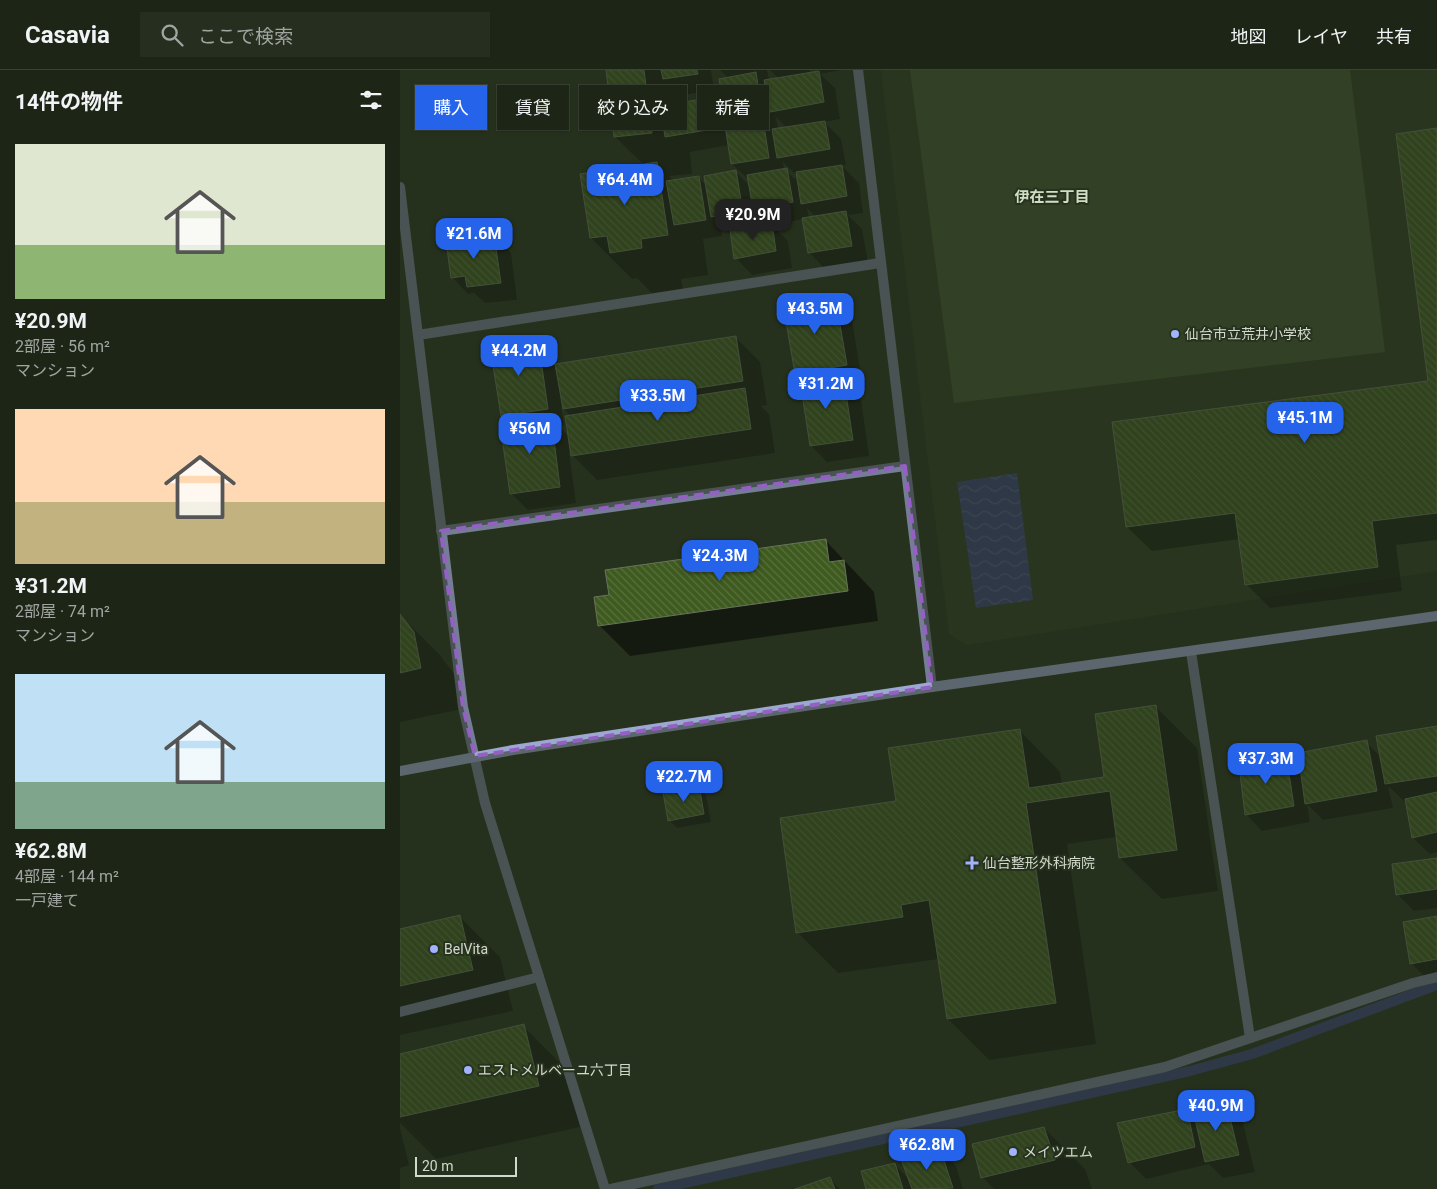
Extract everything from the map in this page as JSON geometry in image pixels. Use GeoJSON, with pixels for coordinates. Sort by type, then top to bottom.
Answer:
{"type":"FeatureCollection","features":[{"type":"Feature","properties":{"kind":"street"},"geometry":{"type":"LineString","coordinates":[[858,70],[932,687]]}},
{"type":"Feature","properties":{"kind":"street"},"geometry":{"type":"LineString","coordinates":[[400,187],[464,707],[485,803],[605,1189]]}},
{"type":"Feature","properties":{"kind":"street"},"geometry":{"type":"LineString","coordinates":[[418,335],[880,263]]}},
{"type":"Feature","properties":{"kind":"street"},"geometry":{"type":"LineString","coordinates":[[441,531],[905,466]]}},
{"type":"Feature","properties":{"kind":"street"},"geometry":{"type":"LineString","coordinates":[[400,771],[475,756],[932,687],[1437,616]]}},
{"type":"Feature","properties":{"kind":"street"},"geometry":{"type":"LineString","coordinates":[[1191,652],[1250,1038]]}},
{"type":"Feature","properties":{"kind":"street"},"geometry":{"type":"LineString","coordinates":[[400,1012],[539,976]]}},
{"type":"Feature","properties":{"kind":"street"},"geometry":{"type":"LineString","coordinates":[[612,1189],[1165,1067],[1437,977]]}},
{"type":"Feature","properties":{"kind":"highlighted area"},"geometry":{"type":"Polygon","coordinates":[[[905,466],[932,687],[475,756],[463,707],[441,531],[905,466]]]}},
{"type":"Feature","properties":{"kind":"shaded area","name":"仙台市立荒井小学校"},"geometry":{"type":"Polygon","coordinates":[[[881,70],[1437,70],[1437,571],[966,645],[949,634],[881,70]]]}},
{"type":"Feature","properties":{"kind":"shaded area"},"geometry":{"type":"Polygon","coordinates":[[[910,70],[1350,70],[1385,352],[954,403],[910,70]]]}},
{"type":"Feature","properties":{"kind":"water"},"geometry":{"type":"Polygon","coordinates":[[[1017,473],[1033,600],[976,608],[957,482],[1017,473]]]}},
{"type":"Feature","properties":{"kind":"building"},"geometry":{"type":"Polygon","coordinates":[[[606,70],[644,70],[646,85],[608,85],[606,70]]]}},
{"type":"Feature","properties":{"kind":"building"},"geometry":{"type":"Polygon","coordinates":[[[661,70],[697,70],[698,74],[663,79],[661,70]]]}},
{"type":"Feature","properties":{"kind":"building"},"geometry":{"type":"Polygon","coordinates":[[[819,71],[824,102],[770,112],[769,85],[765,85],[764,80],[819,71]]]}},
{"type":"Feature","properties":{"kind":"building"},"geometry":{"type":"Polygon","coordinates":[[[756,72],[758,85],[720,85],[719,79],[756,72]]]}},
{"type":"Feature","properties":{"kind":"building"},"geometry":{"type":"Polygon","coordinates":[[[697,100],[697,130],[707,130],[665,137],[664,130],[687,130],[687,102],[697,100]]]}},
{"type":"Feature","properties":{"kind":"building"},"geometry":{"type":"Polygon","coordinates":[[[825,121],[830,149],[777,158],[772,129],[825,121]]]}},
{"type":"Feature","properties":{"kind":"building"},"geometry":{"type":"Polygon","coordinates":[[[1437,128],[1437,513],[1372,521],[1378,567],[1245,585],[1235,513],[1126,527],[1112,422],[1428,381],[1396,134],[1437,128]]]}},
{"type":"Feature","properties":{"kind":"building"},"geometry":{"type":"Polygon","coordinates":[[[613,130],[652,130],[652,133],[614,137],[613,130]]]}},
{"type":"Feature","properties":{"kind":"building"},"geometry":{"type":"Polygon","coordinates":[[[726,130],[765,130],[769,158],[731,164],[726,130]]]}},
{"type":"Feature","properties":{"kind":"building"},"geometry":{"type":"Polygon","coordinates":[[[657,162],[668,235],[641,239],[642,248],[610,253],[607,236],[590,238],[580,174],[657,162]]]}},
{"type":"Feature","properties":{"kind":"building"},"geometry":{"type":"Polygon","coordinates":[[[842,165],[847,196],[801,204],[796,172],[842,165]]]}},
{"type":"Feature","properties":{"kind":"building"},"geometry":{"type":"Polygon","coordinates":[[[787,168],[793,202],[753,209],[747,175],[787,168]]]}},
{"type":"Feature","properties":{"kind":"building"},"geometry":{"type":"Polygon","coordinates":[[[736,170],[743,212],[711,217],[704,176],[736,170]]]}},
{"type":"Feature","properties":{"kind":"building"},"geometry":{"type":"Polygon","coordinates":[[[699,176],[706,220],[674,225],[666,181],[699,176]]]}},
{"type":"Feature","properties":{"kind":"building"},"geometry":{"type":"Polygon","coordinates":[[[846,211],[852,246],[808,253],[802,218],[846,211]]]}},
{"type":"Feature","properties":{"kind":"building"},"geometry":{"type":"Polygon","coordinates":[[[772,223],[776,251],[734,259],[730,230],[772,223]]]}},
{"type":"Feature","properties":{"kind":"building"},"geometry":{"type":"Polygon","coordinates":[[[494,235],[501,283],[467,287],[465,276],[451,278],[446,241],[494,235]]]}},
{"type":"Feature","properties":{"kind":"building"},"geometry":{"type":"Polygon","coordinates":[[[835,296],[847,365],[795,374],[783,304],[835,296]]]}},
{"type":"Feature","properties":{"kind":"building"},"geometry":{"type":"Polygon","coordinates":[[[736,336],[743,381],[563,409],[555,364],[736,336]]]}},
{"type":"Feature","properties":{"kind":"building"},"geometry":{"type":"Polygon","coordinates":[[[538,339],[548,409],[501,416],[490,346],[538,339]]]}},
{"type":"Feature","properties":{"kind":"building"},"geometry":{"type":"Polygon","coordinates":[[[843,374],[853,440],[810,446],[800,380],[843,374]]]}},
{"type":"Feature","properties":{"kind":"building"},"geometry":{"type":"Polygon","coordinates":[[[745,388],[751,429],[571,456],[565,416],[745,388]]]}},
{"type":"Feature","properties":{"kind":"building"},"geometry":{"type":"Polygon","coordinates":[[[551,416],[560,487],[510,494],[500,423],[551,416]]]}},
{"type":"Feature","properties":{"kind":"building"},"geometry":{"type":"Polygon","coordinates":[[[826,539],[829,562],[844,560],[848,591],[598,626],[594,597],[609,595],[605,570],[826,539]]]}},
{"type":"Feature","properties":{"kind":"building"},"geometry":{"type":"Polygon","coordinates":[[[400,614],[414,632],[421,668],[400,673],[400,614]]]}},
{"type":"Feature","properties":{"kind":"building"},"geometry":{"type":"Polygon","coordinates":[[[1156,705],[1177,850],[1119,858],[1110,791],[1026,803],[1056,1003],[947,1019],[929,900],[901,905],[903,917],[796,933],[780,818],[896,801],[888,748],[1020,729],[1029,788],[1104,777],[1095,714],[1156,705]]]}},
{"type":"Feature","properties":{"kind":"building"},"geometry":{"type":"Polygon","coordinates":[[[1437,726],[1437,776],[1385,784],[1376,736],[1437,726]]]}},
{"type":"Feature","properties":{"kind":"building"},"geometry":{"type":"Polygon","coordinates":[[[1367,740],[1377,791],[1305,804],[1298,753],[1367,740]]]}},
{"type":"Feature","properties":{"kind":"building"},"geometry":{"type":"Polygon","coordinates":[[[1286,754],[1294,806],[1245,815],[1239,765],[1286,754]]]}},
{"type":"Feature","properties":{"kind":"building"},"geometry":{"type":"Polygon","coordinates":[[[699,785],[704,814],[668,821],[663,792],[699,785]]]}},
{"type":"Feature","properties":{"kind":"building"},"geometry":{"type":"Polygon","coordinates":[[[1437,792],[1437,832],[1412,838],[1405,799],[1437,792]]]}},
{"type":"Feature","properties":{"kind":"building"},"geometry":{"type":"Polygon","coordinates":[[[1437,858],[1437,889],[1396,895],[1392,864],[1437,858]]]}},
{"type":"Feature","properties":{"kind":"building","name":"BelVita"},"geometry":{"type":"Polygon","coordinates":[[[460,915],[473,970],[400,986],[400,929],[460,915]]]}},
{"type":"Feature","properties":{"kind":"building"},"geometry":{"type":"Polygon","coordinates":[[[1437,916],[1437,959],[1410,964],[1403,922],[1437,916]]]}},
{"type":"Feature","properties":{"kind":"building","name":"エストメルベーユ六丁目"},"geometry":{"type":"Polygon","coordinates":[[[524,1024],[539,1086],[400,1117],[400,1054],[524,1024]]]}},
{"type":"Feature","properties":{"kind":"building"},"geometry":{"type":"Polygon","coordinates":[[[1226,1101],[1239,1155],[1205,1162],[1193,1111],[1226,1101]]]}},
{"type":"Feature","properties":{"kind":"building"},"geometry":{"type":"Polygon","coordinates":[[[1187,1109],[1195,1147],[1128,1163],[1117,1123],[1187,1109]]]}},
{"type":"Feature","properties":{"kind":"building","name":"メイツエム"},"geometry":{"type":"Polygon","coordinates":[[[1044,1127],[1055,1160],[981,1178],[972,1144],[1044,1127]]]}},
{"type":"Feature","properties":{"kind":"building"},"geometry":{"type":"Polygon","coordinates":[[[940,1148],[953,1188],[912,1189],[901,1159],[940,1148]]]}},
{"type":"Feature","properties":{"kind":"building"},"geometry":{"type":"Polygon","coordinates":[[[895,1163],[903,1189],[866,1189],[861,1171],[895,1163]]]}},
{"type":"Feature","properties":{"kind":"building"},"geometry":{"type":"Polygon","coordinates":[[[830,1177],[835,1189],[795,1189],[830,1177]]]}},
{"type":"Feature","properties":{"kind":"waterway"},"geometry":{"type":"LineString","coordinates":[[658,1189],[1190,1071],[1252,1054],[1437,985]]}},
{"type":"Feature","properties":{"kind":"place","name":"仙台市立荒井小学校"},"geometry":{"type":"Point","coordinates":[1175,334]}},
{"type":"Feature","properties":{"kind":"place","name":"仙台整形外科病院"},"geometry":{"type":"Point","coordinates":[972,863]}},
{"type":"Feature","properties":{"kind":"place","name":"BelVita"},"geometry":{"type":"Point","coordinates":[434,949]}},
{"type":"Feature","properties":{"kind":"place","name":"エストメルベーユ六丁目"},"geometry":{"type":"Point","coordinates":[468,1070]}},
{"type":"Feature","properties":{"kind":"place","name":"メイツエム"},"geometry":{"type":"Point","coordinates":[1013,1152]}},
{"type":"Feature","properties":{"kind":"district","name":"伊在三丁目"},"geometry":{"type":"Point","coordinates":[1052,197]}}]}
